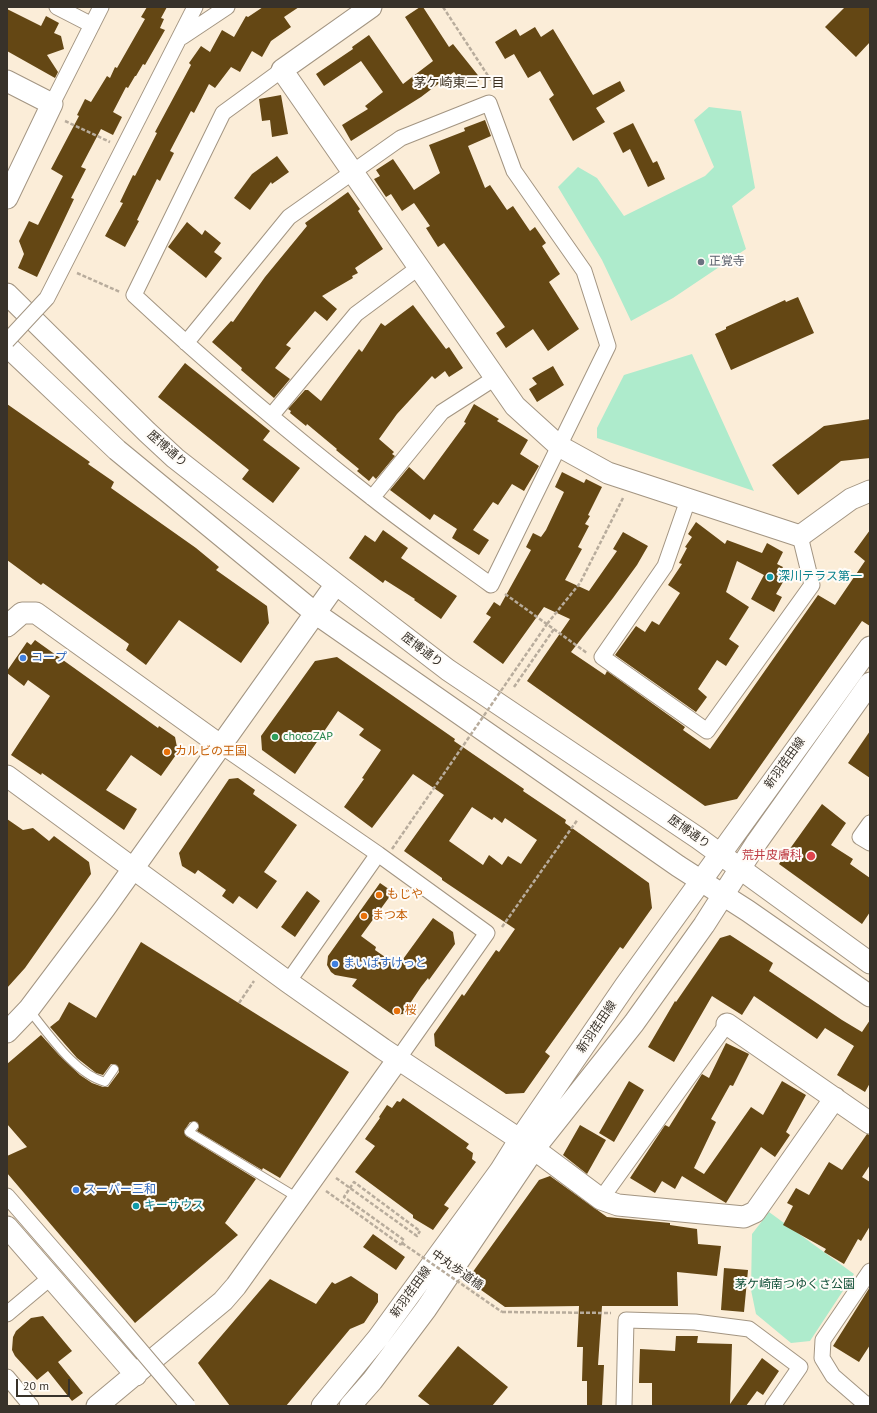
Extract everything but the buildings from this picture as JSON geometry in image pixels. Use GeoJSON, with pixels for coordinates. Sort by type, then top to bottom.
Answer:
{"type":"FeatureCollection","features":[{"type":"Feature","properties":{"kind":"street"},"geometry":{"type":"LineString","coordinates":[[57,7],[92,25]]}},
{"type":"Feature","properties":{"kind":"street"},"geometry":{"type":"LineString","coordinates":[[7,198],[101,7]]}},
{"type":"Feature","properties":{"kind":"street"},"geometry":{"type":"LineString","coordinates":[[7,341],[47,298],[196,7]]}},
{"type":"Feature","properties":{"kind":"street"},"geometry":{"type":"LineString","coordinates":[[181,37],[227,7]]}},
{"type":"Feature","properties":{"kind":"street"},"geometry":{"type":"LineString","coordinates":[[186,344],[289,217],[401,138],[489,103],[514,171],[584,271],[608,346],[491,585],[372,498],[271,416],[186,344],[134,295],[223,113],[371,7]]}},
{"type":"Feature","properties":{"kind":"street"},"geometry":{"type":"LineString","coordinates":[[282,70],[494,378],[515,406],[559,446],[608,473],[631,482],[800,536]]}},
{"type":"Feature","properties":{"kind":"street"},"geometry":{"type":"LineString","coordinates":[[7,81],[52,104]]}},
{"type":"Feature","properties":{"kind":"street"},"geometry":{"type":"LineString","coordinates":[[271,416],[356,314],[418,268]]}},
{"type":"Feature","properties":{"kind":"street","name":"歴博通り"},"geometry":{"type":"LineString","coordinates":[[7,294],[170,453],[336,584],[448,670],[720,853],[870,963]]}},
{"type":"Feature","properties":{"kind":"street"},"geometry":{"type":"LineString","coordinates":[[7,346],[117,450],[315,613],[870,996]]}},
{"type":"Feature","properties":{"kind":"street"},"geometry":{"type":"LineString","coordinates":[[372,498],[442,412],[494,378]]}},
{"type":"Feature","properties":{"kind":"street"},"geometry":{"type":"LineString","coordinates":[[800,536],[851,500],[870,491]]}},
{"type":"Feature","properties":{"kind":"street"},"geometry":{"type":"LineString","coordinates":[[688,500],[665,566],[602,657],[707,731],[812,586],[800,536]]}},
{"type":"Feature","properties":{"kind":"street"},"geometry":{"type":"LineString","coordinates":[[7,1032],[29,1009],[106,908],[220,745],[336,584]]}},
{"type":"Feature","properties":{"kind":"street"},"geometry":{"type":"LineString","coordinates":[[7,626],[22,613],[36,613],[220,745],[385,852],[487,933],[236,1286],[223,1301],[97,1406]]}},
{"type":"Feature","properties":{"kind":"street","name":"新羽荏田線"},"geometry":{"type":"LineString","coordinates":[[350,1406],[372,1380],[426,1309],[625,986],[700,880],[870,647]]}},
{"type":"Feature","properties":{"kind":"street","name":"新羽荏田線"},"geometry":{"type":"LineString","coordinates":[[322,1406],[378,1338],[500,1171],[527,1144],[634,1023],[723,895],[740,868],[870,683]]}},
{"type":"Feature","properties":{"kind":"street"},"geometry":{"type":"LineString","coordinates":[[7,776],[288,982],[398,1059],[527,1144],[601,1199],[618,1205],[744,1217],[755,1212],[834,1098]]}},
{"type":"Feature","properties":{"kind":"street"},"geometry":{"type":"LineString","coordinates":[[870,823],[860,836],[870,843]]}},
{"type":"Feature","properties":{"kind":"street"},"geometry":{"type":"LineString","coordinates":[[288,982],[385,852]]}},
{"type":"Feature","properties":{"kind":"street"},"geometry":{"type":"LineString","coordinates":[[601,1199],[727,1024],[870,1123]]}},
{"type":"Feature","properties":{"kind":"street"},"geometry":{"type":"LineString","coordinates":[[7,1196],[188,1406]]}},
{"type":"Feature","properties":{"kind":"street"},"geometry":{"type":"LineString","coordinates":[[7,1227],[136,1375]]}},
{"type":"Feature","properties":{"kind":"street"},"geometry":{"type":"LineString","coordinates":[[870,1271],[823,1340],[822,1358],[834,1376],[862,1402],[870,1406]]}},
{"type":"Feature","properties":{"kind":"street"},"geometry":{"type":"LineString","coordinates":[[7,1314],[50,1278]]}},
{"type":"Feature","properties":{"kind":"street"},"geometry":{"type":"LineString","coordinates":[[624,1406],[626,1320],[695,1322],[749,1329],[800,1368],[773,1406]]}},
{"type":"Feature","properties":{"kind":"street"},"geometry":{"type":"LineString","coordinates":[[7,1378],[31,1406]]}},
{"type":"Feature","properties":{"kind":"lane"},"geometry":{"type":"LineString","coordinates":[[29,1009],[70,1058],[86,1073],[105,1082],[114,1069]]}},
{"type":"Feature","properties":{"kind":"lane"},"geometry":{"type":"LineString","coordinates":[[194,1126],[189,1132],[298,1198]]}},
{"type":"Feature","properties":{"kind":"path"},"geometry":{"type":"LineString","coordinates":[[443,7],[496,88]]}},
{"type":"Feature","properties":{"kind":"path"},"geometry":{"type":"LineString","coordinates":[[69,122],[124,149]]}},
{"type":"Feature","properties":{"kind":"path"},"geometry":{"type":"LineString","coordinates":[[74,272],[118,291],[134,295]]}},
{"type":"Feature","properties":{"kind":"path"},"geometry":{"type":"LineString","coordinates":[[385,852],[547,624],[580,583],[631,482]]}},
{"type":"Feature","properties":{"kind":"path"},"geometry":{"type":"LineString","coordinates":[[491,585],[590,656],[602,657]]}},
{"type":"Feature","properties":{"kind":"path"},"geometry":{"type":"LineString","coordinates":[[514,687],[554,629]]}},
{"type":"Feature","properties":{"kind":"path"},"geometry":{"type":"LineString","coordinates":[[500,930],[578,819]]}},
{"type":"Feature","properties":{"kind":"path"},"geometry":{"type":"LineString","coordinates":[[239,1003],[255,979]]}},
{"type":"Feature","properties":{"kind":"path"},"geometry":{"type":"LineString","coordinates":[[320,1187],[401,1245],[404,1240],[344,1197],[347,1192],[351,1187],[354,1182],[420,1231],[417,1236],[358,1194],[352,1190],[346,1186],[341,1182],[329,1174]]}},
{"type":"Feature","properties":{"kind":"path","name":"中丸歩道橋"},"geometry":{"type":"LineString","coordinates":[[402,1243],[502,1312],[622,1313],[626,1320]]}},
{"type":"Feature","properties":{"kind":"green space"},"geometry":{"type":"Polygon","coordinates":[[[709,107],[741,111],[755,188],[732,206],[746,249],[673,298],[631,321],[602,260],[558,187],[578,167],[597,178],[624,216],[705,176],[714,167],[694,120],[709,107]]]}},
{"type":"Feature","properties":{"kind":"green space"},"geometry":{"type":"Polygon","coordinates":[[[692,354],[754,491],[597,438],[597,428],[624,375],[692,354]]]}},
{"type":"Feature","properties":{"kind":"green space","name":"茅ケ崎南つゆくさ公園"},"geometry":{"type":"Polygon","coordinates":[[[769,1212],[854,1274],[810,1341],[791,1343],[756,1314],[751,1290],[752,1234],[769,1212]]]}},
{"type":"Feature","properties":{"kind":"place","name":"正覚寺"},"geometry":{"type":"Point","coordinates":[701,262]}},
{"type":"Feature","properties":{"kind":"place","name":"深川テラス第一"},"geometry":{"type":"Point","coordinates":[770,577]}},
{"type":"Feature","properties":{"kind":"place","name":"コープ"},"geometry":{"type":"Point","coordinates":[23,658]}},
{"type":"Feature","properties":{"kind":"place","name":"chocoZAP"},"geometry":{"type":"Point","coordinates":[275,737]}},
{"type":"Feature","properties":{"kind":"place","name":"カルビの王国"},"geometry":{"type":"Point","coordinates":[167,752]}},
{"type":"Feature","properties":{"kind":"place","name":"荒井皮膚科"},"geometry":{"type":"Point","coordinates":[811,856]}},
{"type":"Feature","properties":{"kind":"place","name":"もじや"},"geometry":{"type":"Point","coordinates":[379,895]}},
{"type":"Feature","properties":{"kind":"place","name":"まつ本"},"geometry":{"type":"Point","coordinates":[364,916]}},
{"type":"Feature","properties":{"kind":"place","name":"まいばすけっと"},"geometry":{"type":"Point","coordinates":[335,964]}},
{"type":"Feature","properties":{"kind":"place","name":"桜"},"geometry":{"type":"Point","coordinates":[397,1011]}},
{"type":"Feature","properties":{"kind":"place","name":"スーパー三和"},"geometry":{"type":"Point","coordinates":[76,1190]}},
{"type":"Feature","properties":{"kind":"place","name":"キーサウス"},"geometry":{"type":"Point","coordinates":[136,1206]}},
{"type":"Feature","properties":{"kind":"district","name":"茅ケ崎東三丁目"},"geometry":{"type":"Point","coordinates":[459,83]}}]}
